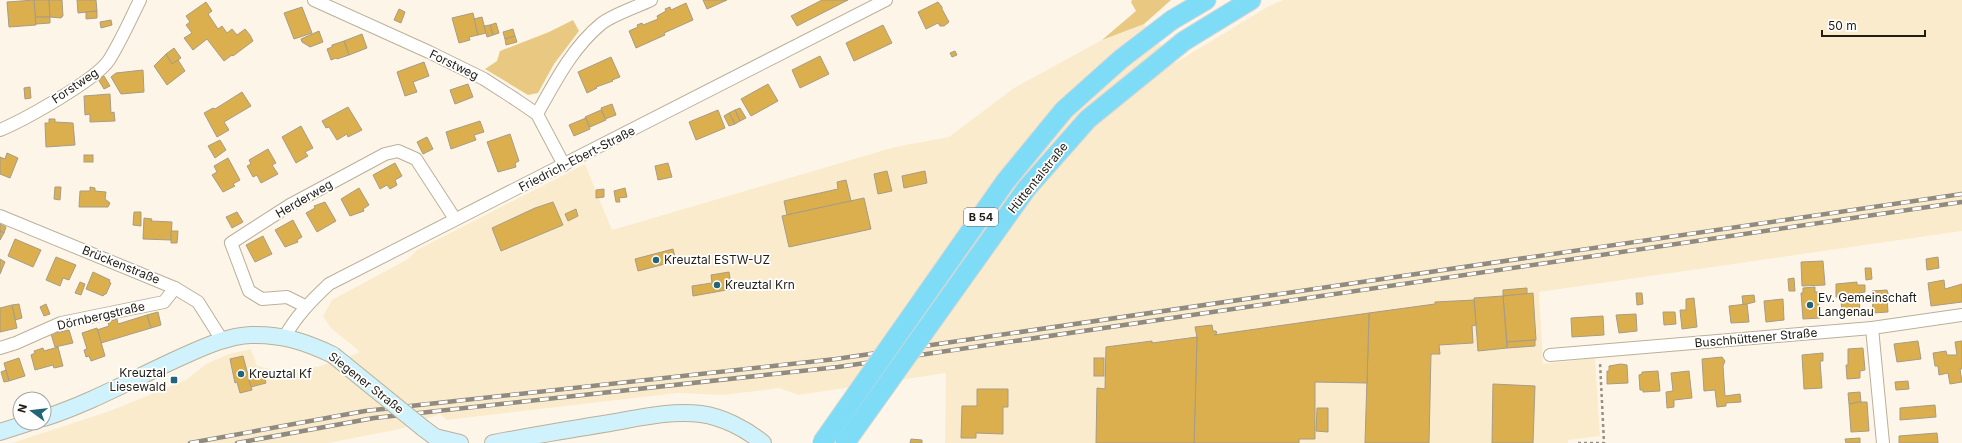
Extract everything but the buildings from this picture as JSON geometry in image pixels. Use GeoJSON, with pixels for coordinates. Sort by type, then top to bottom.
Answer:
{"type":"FeatureCollection","features":[{"type":"Feature","properties":{"kind":"highway","name":"Hüttentalstraße"},"geometry":{"type":"LineString","coordinates":[[822,443],[1006,182],[1064,110],[1121,59],[1172,20],[1206,0]]}},
{"type":"Feature","properties":{"kind":"highway","name":"Hüttentalstraße"},"geometry":{"type":"LineString","coordinates":[[845,443],[1027,188],[1088,119],[1184,41],[1251,0]]}},
{"type":"Feature","properties":{"kind":"main road","name":"Siegener Straße"},"geometry":{"type":"LineString","coordinates":[[52,416],[70,410],[171,362],[222,340],[251,335],[284,338],[306,343],[333,355],[423,428],[436,437],[454,443]]}},
{"type":"Feature","properties":{"kind":"main road"},"geometry":{"type":"LineString","coordinates":[[493,443],[647,416],[701,414],[724,420],[752,434],[763,443]]}},
{"type":"Feature","properties":{"kind":"main road"},"geometry":{"type":"LineString","coordinates":[[0,432],[12,428]]}},
{"type":"Feature","properties":{"kind":"street","name":"Forstweg"},"geometry":{"type":"LineString","coordinates":[[0,130],[16,123],[93,77],[109,61],[140,0]]}},
{"type":"Feature","properties":{"kind":"street","name":"Forstweg"},"geometry":{"type":"LineString","coordinates":[[314,0],[429,52],[484,79],[537,114],[564,165]]}},
{"type":"Feature","properties":{"kind":"street"},"geometry":{"type":"LineString","coordinates":[[537,114],[564,66],[580,45],[602,23],[652,0]]}},
{"type":"Feature","properties":{"kind":"street","name":"Friedrich-Ebert-Straße"},"geometry":{"type":"LineString","coordinates":[[284,338],[292,323],[305,306],[329,284],[886,0]]}},
{"type":"Feature","properties":{"kind":"street","name":"Herderweg"},"geometry":{"type":"LineString","coordinates":[[305,306],[287,297],[262,299],[248,291],[231,243],[290,205],[385,154],[398,151],[416,159],[455,219]]}},
{"type":"Feature","properties":{"kind":"street","name":"Brückenstraße"},"geometry":{"type":"LineString","coordinates":[[0,216],[176,288],[198,302],[222,340]]}},
{"type":"Feature","properties":{"kind":"street","name":"Dörnbergstraße"},"geometry":{"type":"LineString","coordinates":[[0,348],[16,343],[61,323],[164,302],[176,288]]}},
{"type":"Feature","properties":{"kind":"street","name":"Buschhüttener Straße"},"geometry":{"type":"LineString","coordinates":[[1550,355],[1872,328],[1962,315]]}},
{"type":"Feature","properties":{"kind":"street"},"geometry":{"type":"LineString","coordinates":[[1872,328],[1883,443]]}},
{"type":"Feature","properties":{"kind":"path"},"geometry":{"type":"LineString","coordinates":[[1578,443],[1604,443],[1599,351]]}},
{"type":"Feature","properties":{"kind":"shaded area"},"geometry":{"type":"Polygon","coordinates":[[[1132,0],[1171,0],[1144,24],[1102,40],[1136,11],[1131,2],[1132,0]]]}},
{"type":"Feature","properties":{"kind":"shaded area"},"geometry":{"type":"Polygon","coordinates":[[[1283,0],[1962,0],[1962,231],[1539,292],[1543,364],[1595,358],[1600,436],[1568,440],[1568,443],[945,443],[946,373],[798,395],[779,388],[724,395],[677,393],[447,420],[440,414],[400,429],[328,443],[12,443],[110,411],[186,380],[206,364],[229,354],[251,349],[257,366],[285,372],[320,366],[358,353],[359,351],[331,328],[323,316],[332,300],[408,259],[417,250],[585,164],[612,230],[895,147],[949,137],[1014,88],[1102,40],[1144,24],[1175,63],[1269,6],[1283,0]]]}},
{"type":"Feature","properties":{"kind":"shaded area"},"geometry":{"type":"Polygon","coordinates":[[[573,20],[579,31],[554,64],[538,93],[528,95],[485,69],[497,61],[500,51],[549,32],[573,20]]]}},
{"type":"Feature","properties":{"kind":"railway"},"geometry":{"type":"LineString","coordinates":[[190,443],[365,411],[836,359],[1962,194]]}},
{"type":"Feature","properties":{"kind":"railway"},"geometry":{"type":"LineString","coordinates":[[237,443],[374,418],[838,367],[1962,202]]}},
{"type":"Feature","properties":{"kind":"place","name":"Kreuztal ESTW-UZ"},"geometry":{"type":"Point","coordinates":[656,260]}},
{"type":"Feature","properties":{"kind":"place","name":"Kreuztal Krn"},"geometry":{"type":"Point","coordinates":[717,285]}},
{"type":"Feature","properties":{"kind":"place","name":"Ev. Gemeinschaft Langenau"},"geometry":{"type":"Point","coordinates":[1810,305]}},
{"type":"Feature","properties":{"kind":"place","name":"Kreuztal Kf"},"geometry":{"type":"Point","coordinates":[241,374]}},
{"type":"Feature","properties":{"kind":"place","name":"Kreuztal Liesewald"},"geometry":{"type":"Point","coordinates":[174,380]}}]}
